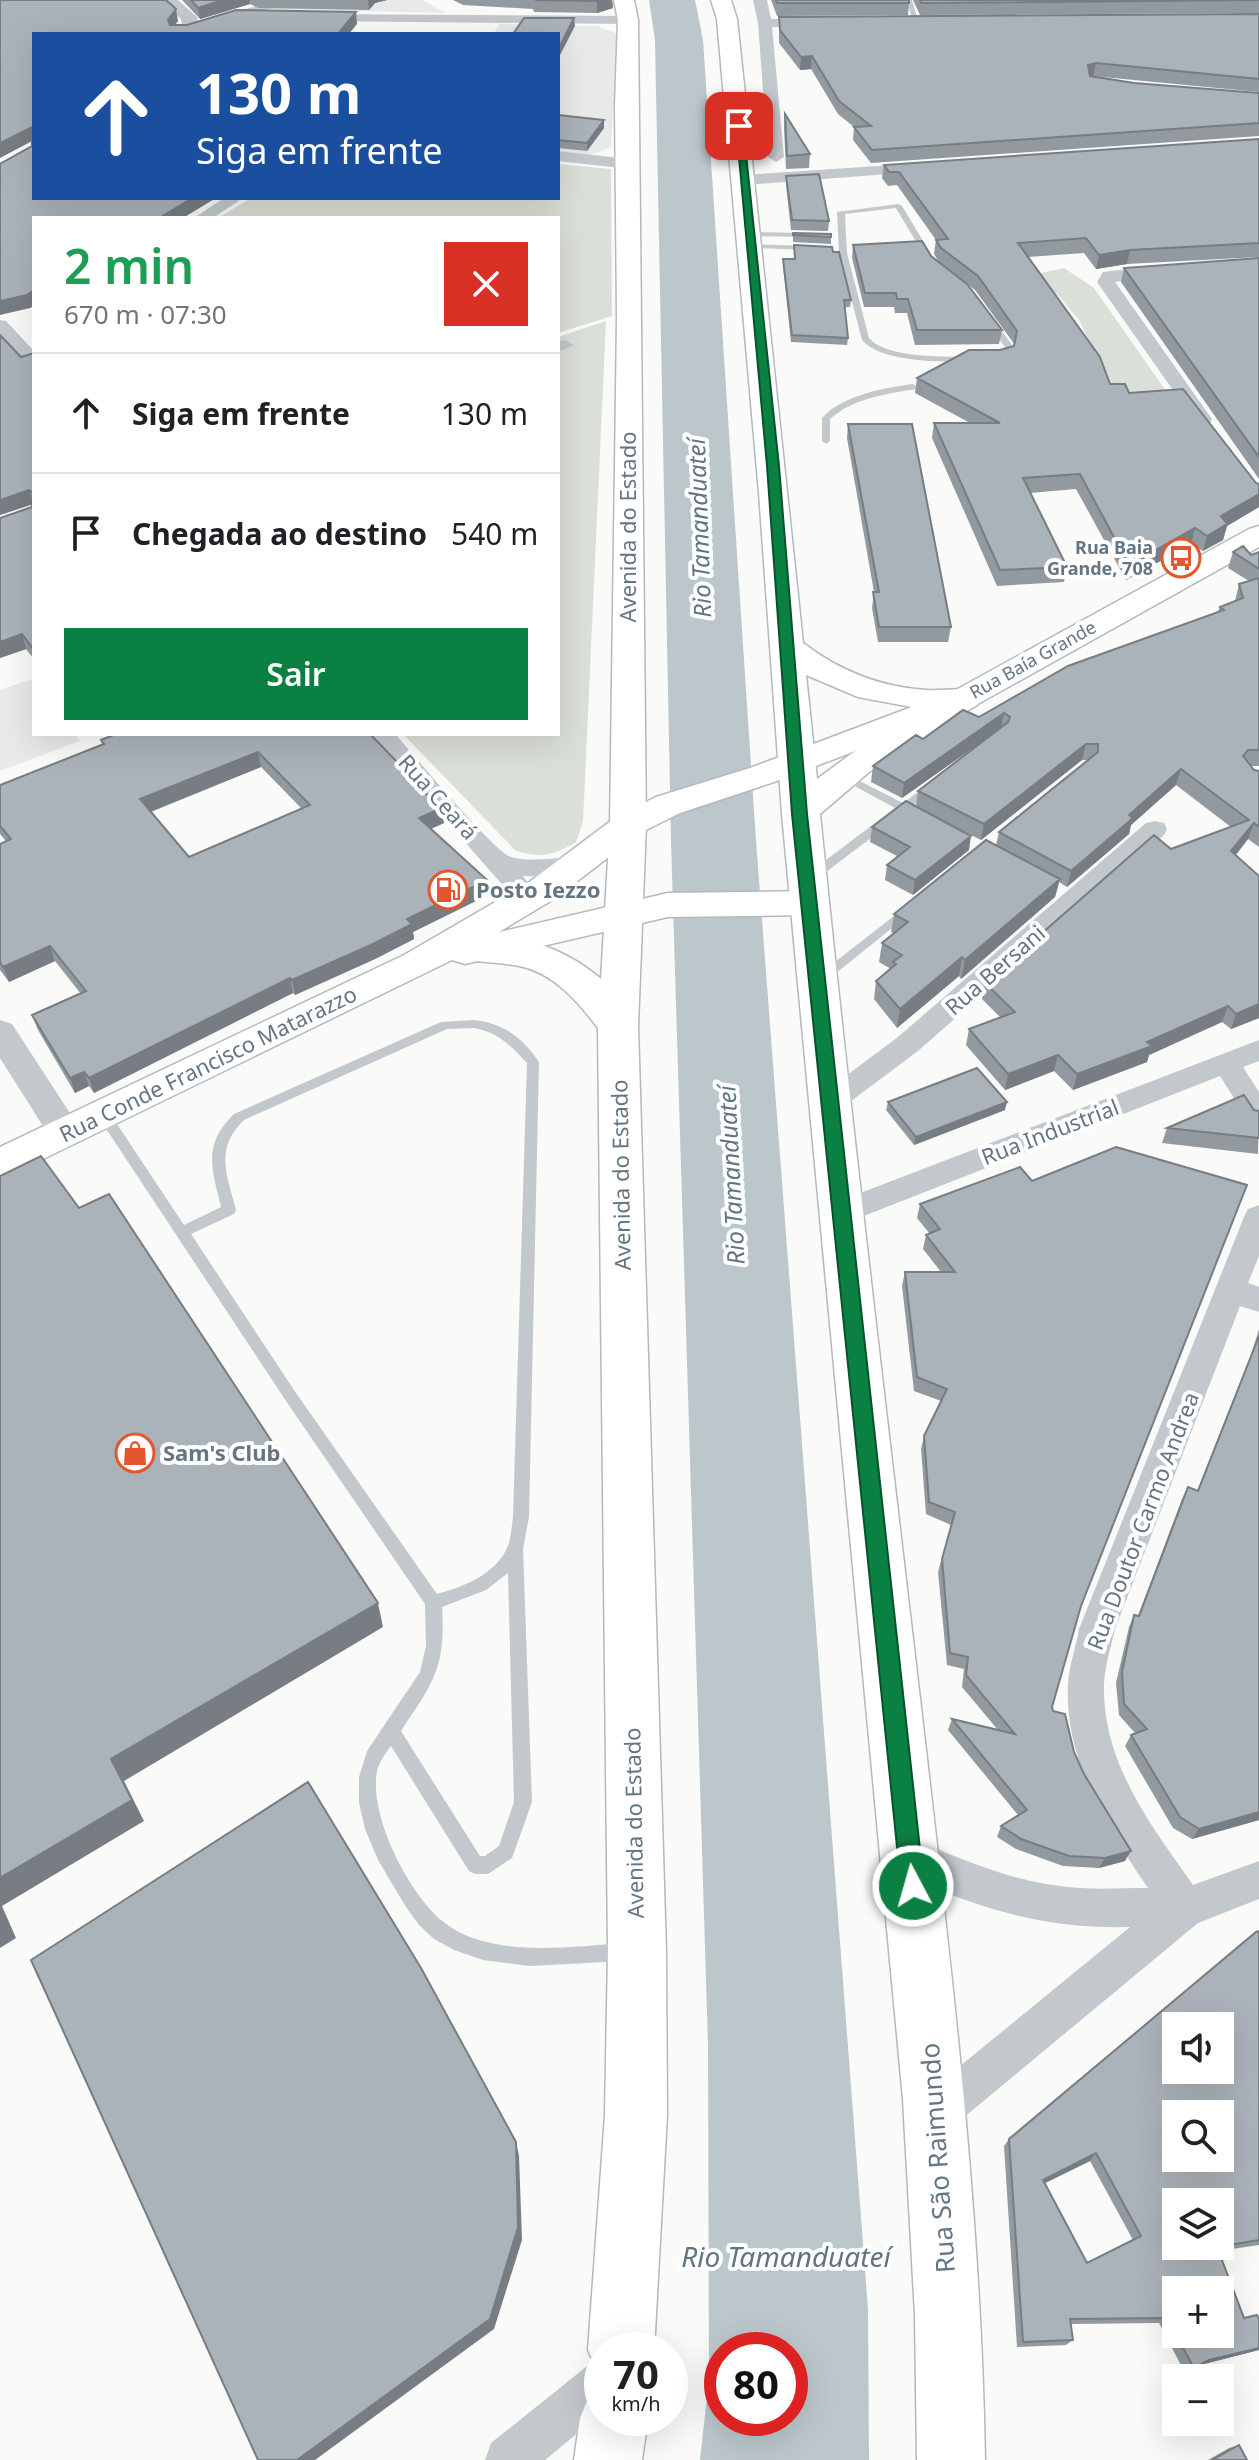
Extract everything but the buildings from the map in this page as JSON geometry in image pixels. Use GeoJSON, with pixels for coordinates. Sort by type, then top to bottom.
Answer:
{"type":"FeatureCollection","features":[{"type":"Feature","properties":{"kind":"highway","name":"Rua São Raimundo"},"geometry":{"type":"LineString","coordinates":[[721,0],[727,19],[745,180],[789,648],[800,814],[936,2113],[951,2344],[951,2460]]}},
{"type":"Feature","properties":{"kind":"highway","name":"Avenida do Estado"},"geometry":{"type":"LineString","coordinates":[[622,2332],[636,2115],[637,1951],[618,1026],[628,825],[629,164],[626,10]]}},
{"type":"Feature","properties":{"kind":"highway"},"geometry":{"type":"LineString","coordinates":[[789,648],[815,667],[860,688],[905,700],[962,699]]}},
{"type":"Feature","properties":{"kind":"highway"},"geometry":{"type":"LineString","coordinates":[[800,814],[840,774],[962,699]]}},
{"type":"Feature","properties":{"kind":"highway"},"geometry":{"type":"LineString","coordinates":[[475,949],[517,950],[558,965],[591,993],[618,1026]]}},
{"type":"Feature","properties":{"kind":"highway"},"geometry":{"type":"LineString","coordinates":[[608,2460],[611,2436]]}},
{"type":"Feature","properties":{"kind":"main road","name":"Rua Baía Grande"},"geometry":{"type":"LineString","coordinates":[[796,762],[962,699],[1259,535]]}},
{"type":"Feature","properties":{"kind":"main road","name":"Rua Conde Francisco Matarazzo"},"geometry":{"type":"LineString","coordinates":[[0,1165],[417,964],[517,906],[577,866],[628,825],[668,805],[796,762]]}},
{"type":"Feature","properties":{"kind":"main road","name":"Rua Conde Francisco Matarazzo"},"geometry":{"type":"LineString","coordinates":[[417,964],[668,905],[767,904],[808,892]]}},
{"type":"Feature","properties":{"kind":"street"},"geometry":{"type":"LineString","coordinates":[[168,0],[185,27],[296,0]]}},
{"type":"Feature","properties":{"kind":"street"},"geometry":{"type":"LineString","coordinates":[[760,0],[765,23],[776,157]]}},
{"type":"Feature","properties":{"kind":"street"},"geometry":{"type":"LineString","coordinates":[[461,13],[514,3]]}},
{"type":"Feature","properties":{"kind":"street"},"geometry":{"type":"LineString","coordinates":[[309,18],[626,10]]}},
{"type":"Feature","properties":{"kind":"street"},"geometry":{"type":"LineString","coordinates":[[227,16],[280,18]]}},
{"type":"Feature","properties":{"kind":"street"},"geometry":{"type":"LineString","coordinates":[[371,32],[382,18]]}},
{"type":"Feature","properties":{"kind":"street"},"geometry":{"type":"LineString","coordinates":[[765,23],[826,23]]}},
{"type":"Feature","properties":{"kind":"street"},"geometry":{"type":"LineString","coordinates":[[902,23],[932,23]]}},
{"type":"Feature","properties":{"kind":"street"},"geometry":{"type":"LineString","coordinates":[[560,156],[629,164]]}},
{"type":"Feature","properties":{"kind":"street"},"geometry":{"type":"LineString","coordinates":[[745,180],[935,167]]}},
{"type":"Feature","properties":{"kind":"street"},"geometry":{"type":"LineString","coordinates":[[205,216],[232,200]]}},
{"type":"Feature","properties":{"kind":"street"},"geometry":{"type":"LineString","coordinates":[[1186,269],[1116,274],[1109,276],[1106,282],[1208,425]]}},
{"type":"Feature","properties":{"kind":"street"},"geometry":{"type":"LineString","coordinates":[[10,329],[28,356]]}},
{"type":"Feature","properties":{"kind":"street"},"geometry":{"type":"LineString","coordinates":[[0,356],[28,356]]}},
{"type":"Feature","properties":{"kind":"street","name":"Rua Ceará"},"geometry":{"type":"LineString","coordinates":[[384,736],[520,890],[517,906]]}},
{"type":"Feature","properties":{"kind":"street","name":"Rua Bersani"},"geometry":{"type":"LineString","coordinates":[[829,1103],[908,1044],[1069,897],[1155,829]]}},
{"type":"Feature","properties":{"kind":"street","name":"Rua Ceará"},"geometry":{"type":"LineString","coordinates":[[493,860],[530,870],[577,866]]}},
{"type":"Feature","properties":{"kind":"street"},"geometry":{"type":"LineString","coordinates":[[0,1032],[65,1133]]}},
{"type":"Feature","properties":{"kind":"street","name":"Rua Industrial"},"geometry":{"type":"LineString","coordinates":[[840,1213],[1259,1050]]}},
{"type":"Feature","properties":{"kind":"street"},"geometry":{"type":"LineString","coordinates":[[1226,1064],[1259,1115]]}},
{"type":"Feature","properties":{"kind":"street","name":"Rua Doutor Carmo Andrea"},"geometry":{"type":"LineString","coordinates":[[1185,1908],[1123,1812],[1102,1770],[1091,1732],[1086,1685],[1097,1629],[1246,1295],[1259,1217]]}},
{"type":"Feature","properties":{"kind":"street"},"geometry":{"type":"LineString","coordinates":[[910,1857],[959,1880],[1026,1901],[1101,1909],[1185,1908]]}},
{"type":"Feature","properties":{"kind":"street"},"geometry":{"type":"LineString","coordinates":[[936,2113],[1185,1908],[1259,1880]]}},
{"type":"Feature","properties":{"kind":"street"},"geometry":{"type":"LineString","coordinates":[[508,2460],[584,2398]]}},
{"type":"Feature","properties":{"kind":"lane"},"geometry":{"type":"LineString","coordinates":[[909,0],[917,23]]}},
{"type":"Feature","properties":{"kind":"lane"},"geometry":{"type":"LineString","coordinates":[[898,206],[934,265],[970,294],[1010,352],[998,359],[924,359],[889,353],[870,344],[865,338],[843,249],[838,236],[842,210],[898,206]]}},
{"type":"Feature","properties":{"kind":"lane"},"geometry":{"type":"LineString","coordinates":[[751,240],[823,235]]}},
{"type":"Feature","properties":{"kind":"lane"},"geometry":{"type":"LineString","coordinates":[[751,240],[816,248]]}},
{"type":"Feature","properties":{"kind":"lane"},"geometry":{"type":"LineString","coordinates":[[830,249],[843,249]]}},
{"type":"Feature","properties":{"kind":"lane"},"geometry":{"type":"LineString","coordinates":[[826,441],[826,418],[837,409],[897,389],[913,387]]}},
{"type":"Feature","properties":{"kind":"lane"},"geometry":{"type":"LineString","coordinates":[[840,774],[928,821]]}},
{"type":"Feature","properties":{"kind":"lane"},"geometry":{"type":"LineString","coordinates":[[808,892],[940,780]]}},
{"type":"Feature","properties":{"kind":"lane"},"geometry":{"type":"LineString","coordinates":[[818,982],[914,903]]}},
{"type":"Feature","properties":{"kind":"lane"},"geometry":{"type":"LineString","coordinates":[[182,1232],[229,1210],[217,1154],[226,1127],[239,1117],[445,1025],[476,1022],[497,1027],[512,1038],[533,1062],[521,1517],[515,1548],[523,1802],[506,1852],[488,1865],[475,1865],[391,1731]]}},
{"type":"Feature","properties":{"kind":"lane"},"geometry":{"type":"LineString","coordinates":[[104,1115],[433,1602],[437,1641],[434,1663],[425,1684],[370,1764],[367,1800],[383,1852],[420,1911],[440,1932],[498,1954],[549,1958],[637,1951]]}},
{"type":"Feature","properties":{"kind":"lane"},"geometry":{"type":"LineString","coordinates":[[433,1602],[460,1596],[481,1585],[503,1567],[515,1548]]}},
{"type":"Feature","properties":{"kind":"shaded area"},"geometry":{"type":"Polygon","coordinates":[[[303,0],[422,0],[446,13],[262,9],[303,0]]]}},
{"type":"Feature","properties":{"kind":"shaded area"},"geometry":{"type":"Polygon","coordinates":[[[500,24],[597,26],[618,34],[611,147],[591,155],[560,151],[560,32],[494,32],[500,24]]]}},
{"type":"Feature","properties":{"kind":"shaded area"},"geometry":{"type":"Polygon","coordinates":[[[560,164],[611,169],[612,316],[560,332],[560,216],[221,216],[248,200],[560,200],[560,164]]]}},
{"type":"Feature","properties":{"kind":"shaded area"},"geometry":{"type":"Polygon","coordinates":[[[1064,268],[1094,288],[1173,401],[1118,401],[1079,320],[1058,295],[1028,276],[1064,268]]]}},
{"type":"Feature","properties":{"kind":"shaded area"},"geometry":{"type":"Polygon","coordinates":[[[606,321],[583,822],[576,842],[554,853],[539,855],[515,850],[405,736],[560,736],[560,336],[606,321]]]}},
{"type":"Feature","properties":{"kind":"shaded area"},"geometry":{"type":"Polygon","coordinates":[[[32,679],[32,736],[76,736],[80,741],[0,771],[0,690],[32,679]]]}},
{"type":"Feature","properties":{"kind":"water","name":"Rio Tamanduateí"},"geometry":{"type":"Polygon","coordinates":[[[649,0],[695,0],[703,40],[756,841],[868,2309],[869,2460],[700,2460],[704,2424],[704,2436],[808,2436],[808,2332],[709,2332],[708,2045],[671,841],[655,40],[649,0]]]}},
{"type":"Feature","properties":{"kind":"place","name":"Rua Baia Grande, 708"},"geometry":{"type":"Point","coordinates":[1181,558]}},
{"type":"Feature","properties":{"kind":"place","name":"Posto Iezzo"},"geometry":{"type":"Point","coordinates":[448,890]}},
{"type":"Feature","properties":{"kind":"place","name":"Sam's Club"},"geometry":{"type":"Point","coordinates":[135,1453]}},
{"type":"Feature","properties":{"kind":"route"},"geometry":{"type":"LineString","coordinates":[[739,126],[773,466],[811,926],[913,1886]]}}]}
